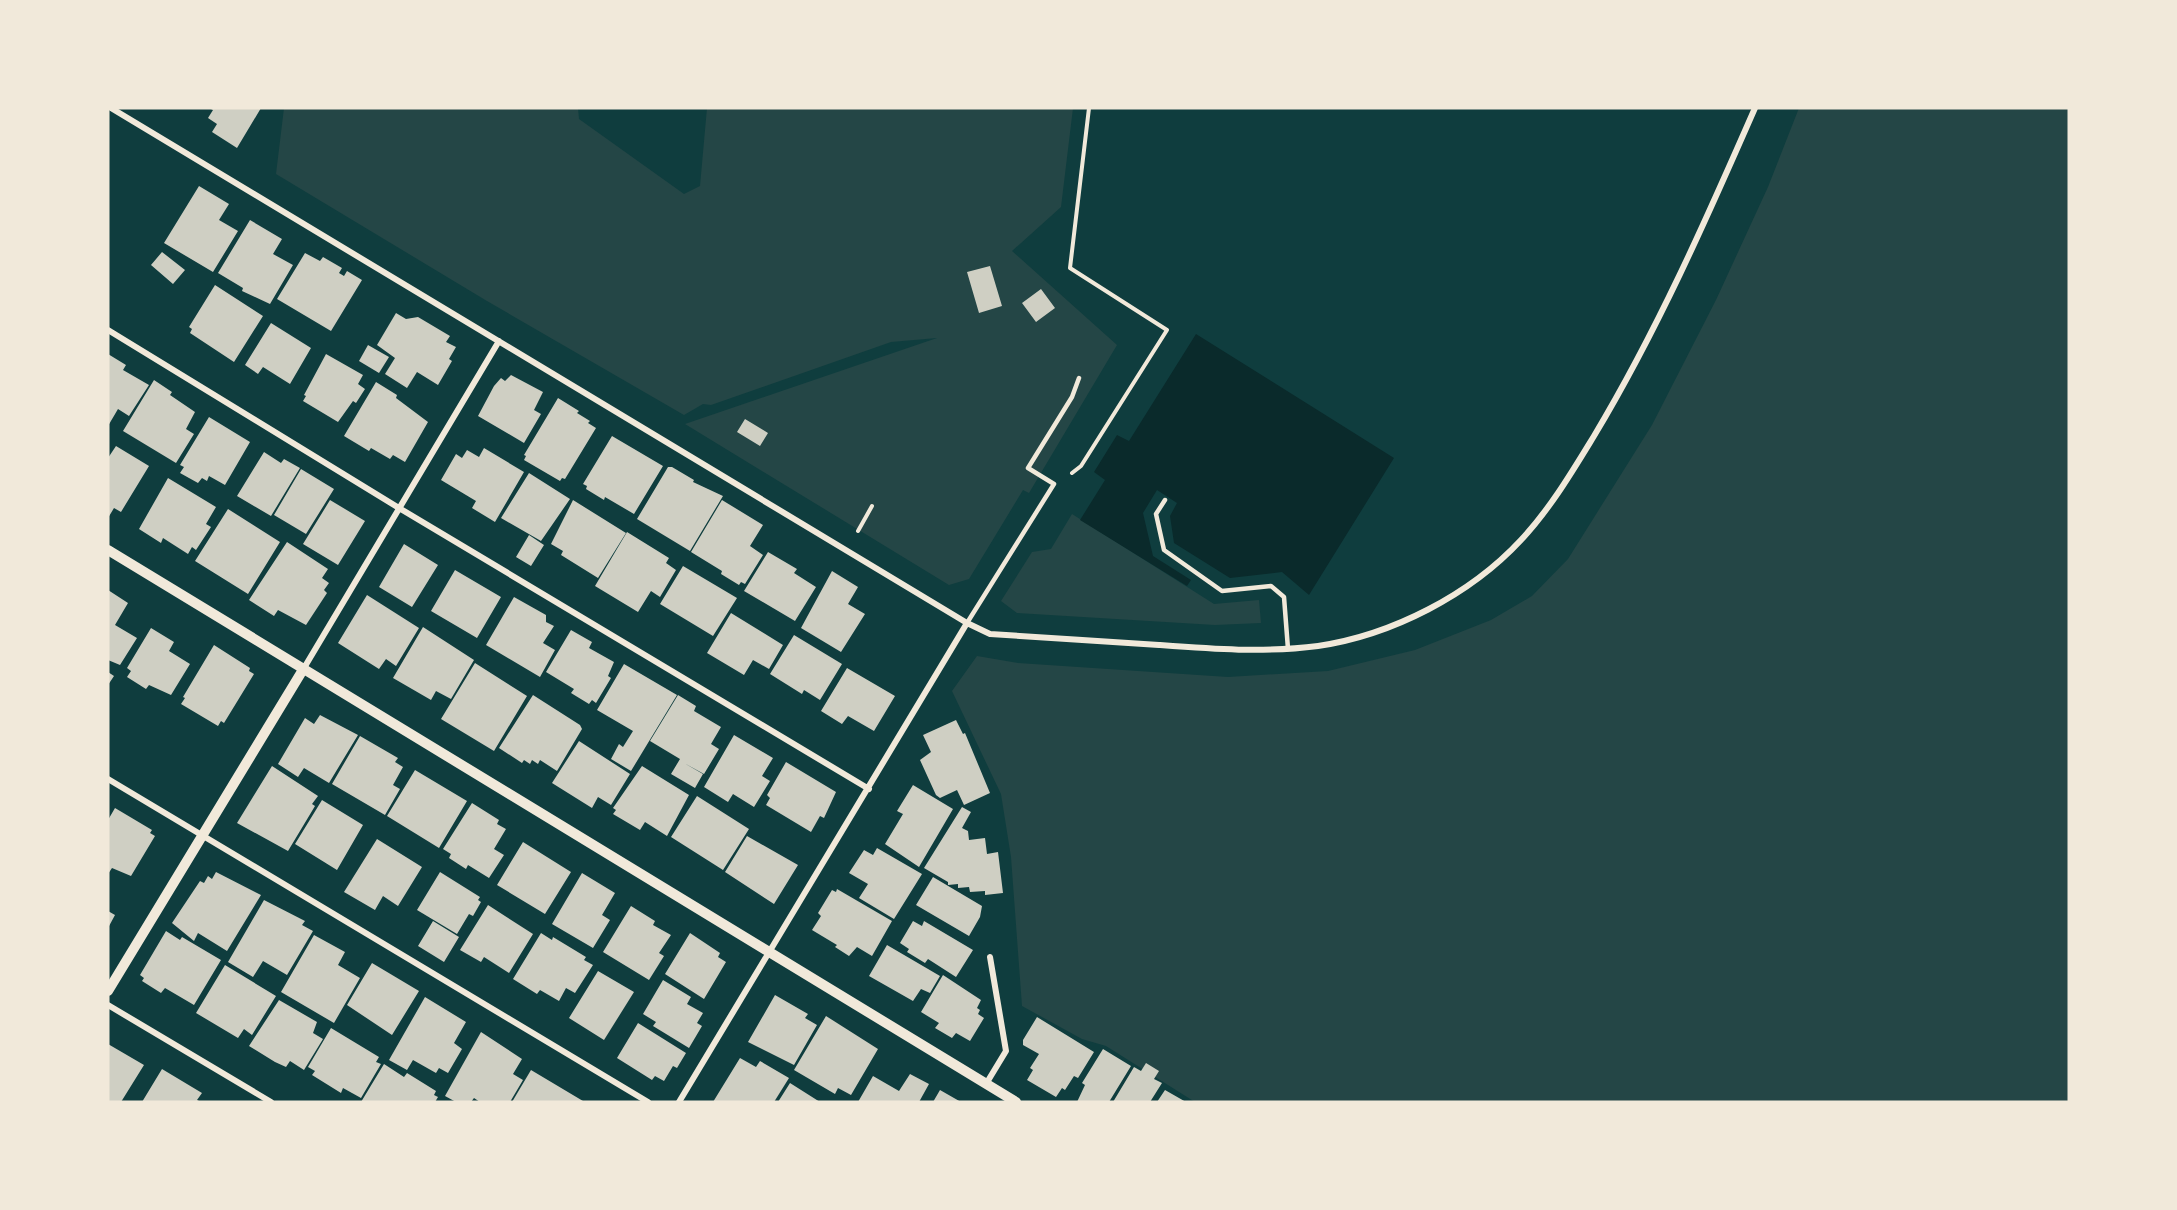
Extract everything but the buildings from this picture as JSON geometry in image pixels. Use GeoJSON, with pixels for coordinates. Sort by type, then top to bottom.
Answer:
{"type":"FeatureCollection","features":[{"type":"Feature","properties":{"kind":"street"},"geometry":{"type":"LineString","coordinates":[[111,108],[967,624],[990,634],[1243,651],[1288,649],[1353,638],[1412,617],[1483,574],[1520,541],[1563,485],[1625,380],[1695,244],[1755,108]]}},
{"type":"Feature","properties":{"kind":"street"},"geometry":{"type":"LineString","coordinates":[[108,330],[399,508],[869,789]]}},
{"type":"Feature","properties":{"kind":"street"},"geometry":{"type":"LineString","coordinates":[[108,991],[499,341]]}},
{"type":"Feature","properties":{"kind":"street"},"geometry":{"type":"LineString","coordinates":[[108,550],[1016,1102]]}},
{"type":"Feature","properties":{"kind":"street"},"geometry":{"type":"LineString","coordinates":[[679,1102],[967,624]]}},
{"type":"Feature","properties":{"kind":"street"},"geometry":{"type":"LineString","coordinates":[[108,778],[648,1102]]}},
{"type":"Feature","properties":{"kind":"street"},"geometry":{"type":"LineString","coordinates":[[986,1084],[1006,1050],[990,957]]}},
{"type":"Feature","properties":{"kind":"street"},"geometry":{"type":"LineString","coordinates":[[108,1005],[271,1102]]}},
{"type":"Feature","properties":{"kind":"lane"},"geometry":{"type":"LineString","coordinates":[[967,624],[1054,484],[1028,468],[1072,397],[1079,378]]}},
{"type":"Feature","properties":{"kind":"lane"},"geometry":{"type":"LineString","coordinates":[[1165,500],[1156,514],[1164,550],[1222,591],[1271,586],[1284,597],[1288,649]]}},
{"type":"Feature","properties":{"kind":"path"},"geometry":{"type":"LineString","coordinates":[[1054,484],[1081,466],[1167,330],[1070,268],[1089,108]]}},
{"type":"Feature","properties":{"kind":"path"},"geometry":{"type":"LineString","coordinates":[[862,524],[872,506]]}},
{"type":"Feature","properties":{"kind":"shaded area"},"geometry":{"type":"Polygon","coordinates":[[[284,108],[578,108],[579,119],[684,194],[700,186],[707,108],[1073,108],[1061,207],[1012,251],[1117,345],[1029,493],[1023,490],[969,579],[949,585],[685,424],[937,338],[891,342],[711,405],[703,404],[684,415],[487,301],[276,174],[284,108]]]}},
{"type":"Feature","properties":{"kind":"shaded area"},"geometry":{"type":"Polygon","coordinates":[[[1799,108],[2069,108],[2069,1102],[1195,1102],[1106,1046],[1082,1039],[1022,1006],[1011,857],[1001,794],[952,691],[977,656],[1018,663],[1228,677],[1328,671],[1415,650],[1491,620],[1532,596],[1568,559],[1652,425],[1716,300],[1768,187],[1799,108]]]}},
{"type":"Feature","properties":{"kind":"shaded area"},"geometry":{"type":"Polygon","coordinates":[[[1196,334],[1394,458],[1309,595],[1282,572],[1230,578],[1174,543],[1170,516],[1177,503],[1157,490],[1143,513],[1153,556],[1191,580],[1187,586],[1080,520],[1105,480],[1094,472],[1117,435],[1129,441],[1196,334]]]}},
{"type":"Feature","properties":{"kind":"shaded area"},"geometry":{"type":"Polygon","coordinates":[[[1072,514],[1214,604],[1259,600],[1261,623],[1215,625],[1017,613],[1001,601],[1032,552],[1051,549],[1072,514]]]}}]}
